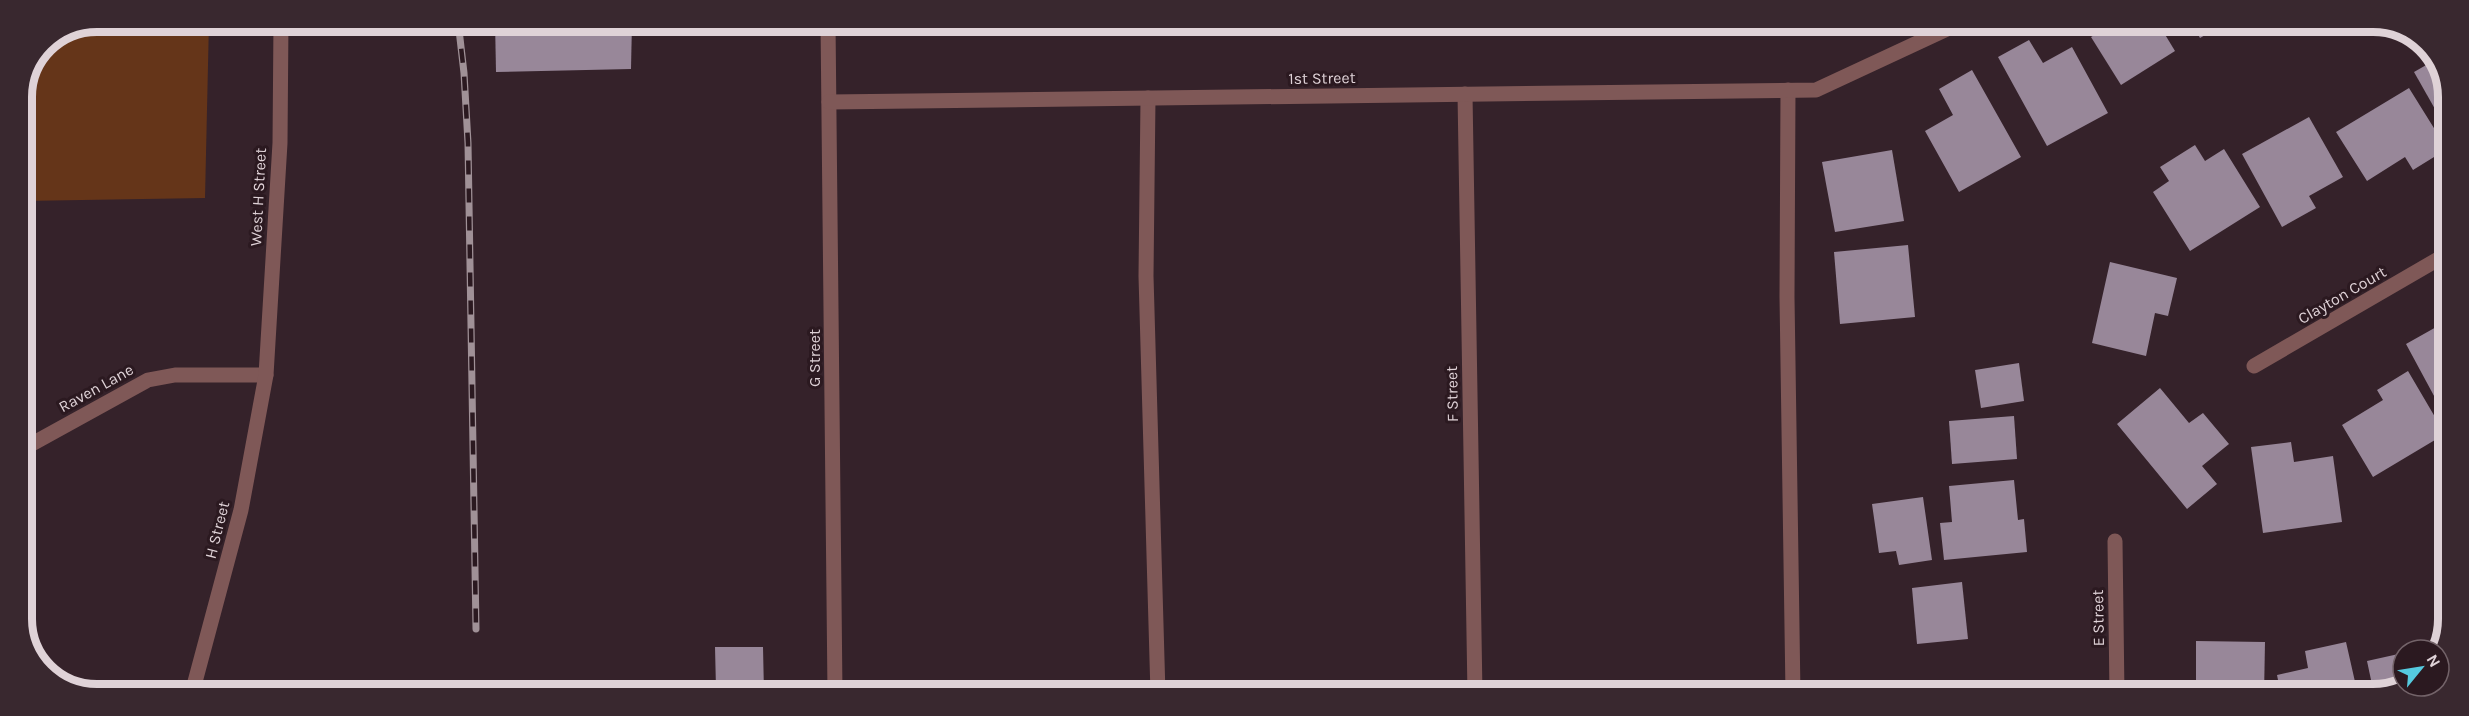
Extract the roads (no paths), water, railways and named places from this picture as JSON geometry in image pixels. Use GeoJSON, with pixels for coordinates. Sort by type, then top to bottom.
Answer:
{"type":"FeatureCollection","features":[{"type":"Feature","properties":{"kind":"street","name":"West H Street"},"geometry":{"type":"LineString","coordinates":[[266,375],[280,144],[281,32]]}},
{"type":"Feature","properties":{"kind":"street","name":"G Street"},"geometry":{"type":"LineString","coordinates":[[828,32],[835,684]]}},
{"type":"Feature","properties":{"kind":"street","name":"1st Street"},"geometry":{"type":"LineString","coordinates":[[829,102],[1816,90],[1941,32]]}},
{"type":"Feature","properties":{"kind":"street"},"geometry":{"type":"LineString","coordinates":[[1788,90],[1787,297],[1793,684]]}},
{"type":"Feature","properties":{"kind":"street","name":"F Street"},"geometry":{"type":"LineString","coordinates":[[1466,94],[1475,684]]}},
{"type":"Feature","properties":{"kind":"street"},"geometry":{"type":"LineString","coordinates":[[1148,98],[1146,276],[1158,684]]}},
{"type":"Feature","properties":{"kind":"street","name":"Clayton Court"},"geometry":{"type":"LineString","coordinates":[[2254,366],[2437,260]]}},
{"type":"Feature","properties":{"kind":"street","name":"Raven Lane"},"geometry":{"type":"LineString","coordinates":[[32,444],[148,380],[184,374],[266,375]]}},
{"type":"Feature","properties":{"kind":"street","name":"H Street"},"geometry":{"type":"LineString","coordinates":[[194,684],[241,510],[266,375]]}},
{"type":"Feature","properties":{"kind":"street","name":"E Street"},"geometry":{"type":"LineString","coordinates":[[2115,541],[2117,684]]}},
{"type":"Feature","properties":{"kind":"railway"},"geometry":{"type":"LineString","coordinates":[[459,32],[468,143],[476,629]]}}]}
